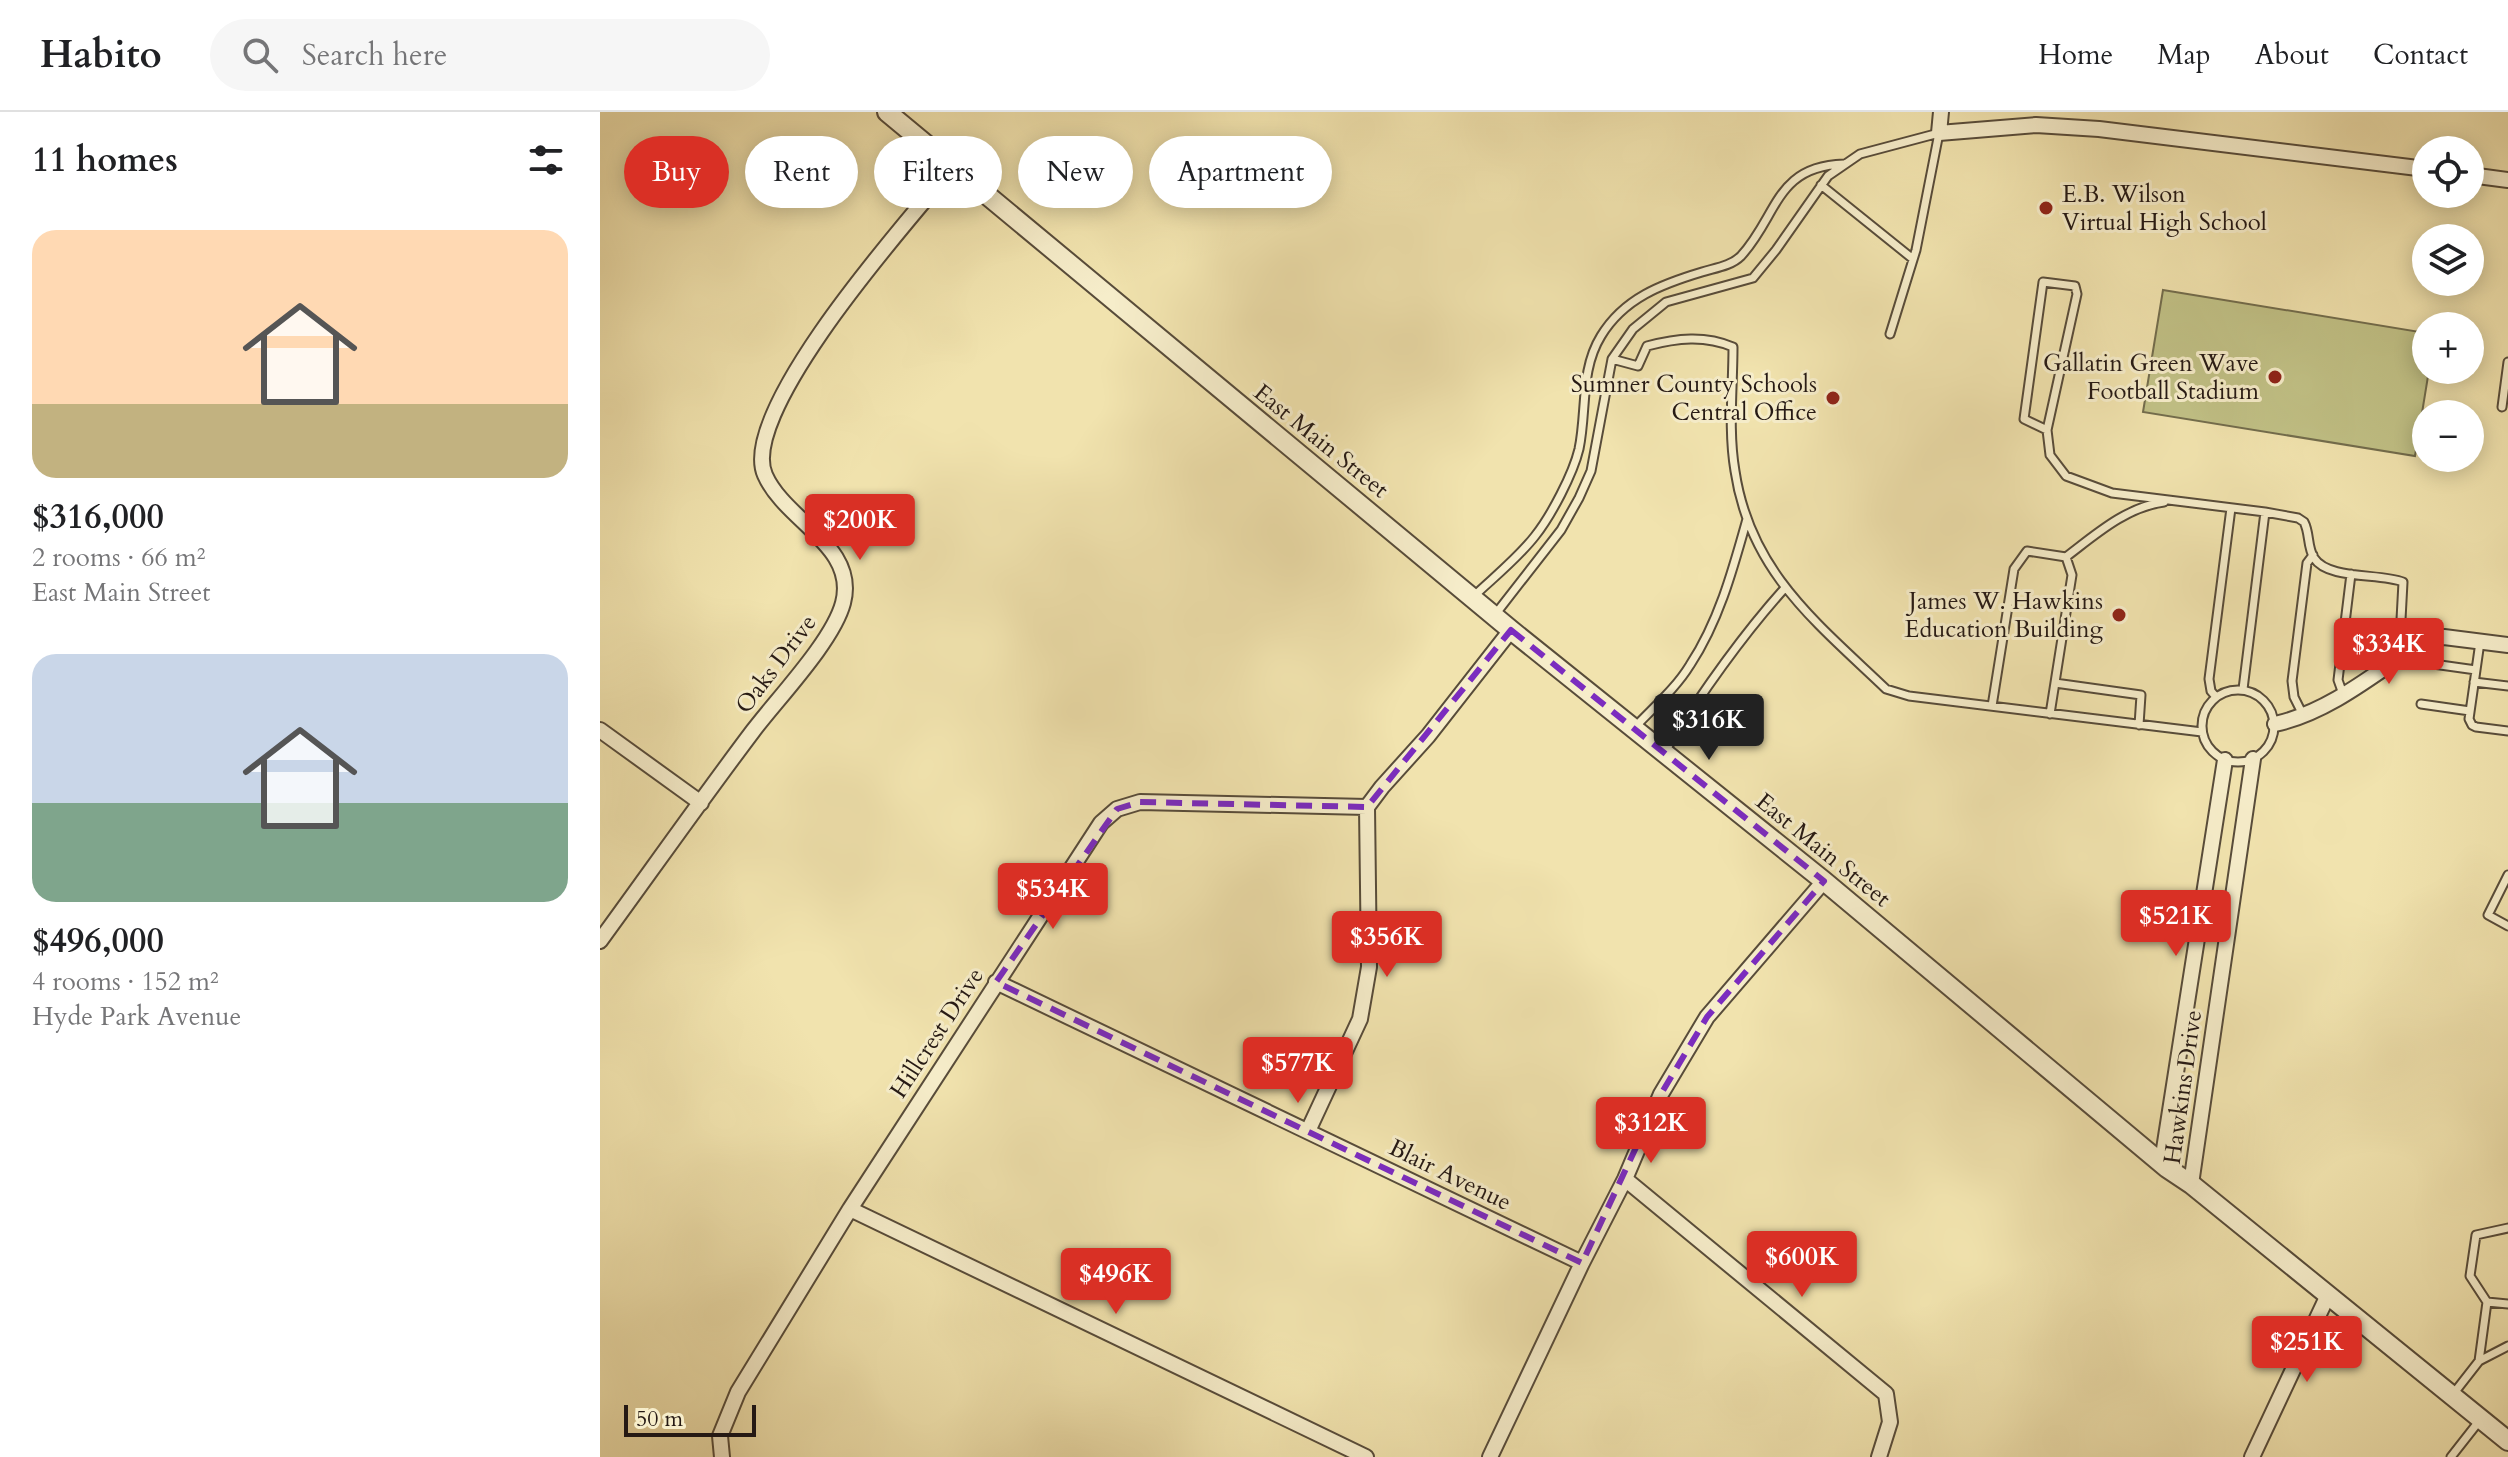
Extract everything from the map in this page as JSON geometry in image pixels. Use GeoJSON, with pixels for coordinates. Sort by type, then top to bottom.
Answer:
{"type":"FeatureCollection","features":[{"type":"Feature","properties":{"kind":"street","name":"East Main Street"},"geometry":{"type":"LineString","coordinates":[[887,112],[915,136]]}},
{"type":"Feature","properties":{"kind":"street"},"geometry":{"type":"LineString","coordinates":[[1941,112],[1939,133],[2036,125],[2084,128],[2412,167]]}},
{"type":"Feature","properties":{"kind":"street"},"geometry":{"type":"LineString","coordinates":[[2484,177],[2508,180]]}},
{"type":"Feature","properties":{"kind":"street","name":"Oaks Drive"},"geometry":{"type":"LineString","coordinates":[[600,941],[831,630],[842,605],[846,585],[842,569],[829,546],[797,518],[764,474],[762,450],[770,419],[834,312],[919,208]]}},
{"type":"Feature","properties":{"kind":"street","name":"East Main Street"},"geometry":{"type":"LineString","coordinates":[[1001,208],[1511,630],[1824,881],[2162,1162],[2508,1441]]}},
{"type":"Feature","properties":{"kind":"street"},"geometry":{"type":"LineString","coordinates":[[1308,1131],[1360,1019],[1369,967],[1367,807],[1428,736],[1511,630]]}},
{"type":"Feature","properties":{"kind":"street"},"geometry":{"type":"LineString","coordinates":[[2275,724],[2325,706],[2425,640],[2444,637],[2508,645]]}},
{"type":"Feature","properties":{"kind":"street"},"geometry":{"type":"LineString","coordinates":[[600,730],[701,803]]}},
{"type":"Feature","properties":{"kind":"street","name":"Hawkins Drive"},"geometry":{"type":"LineString","coordinates":[[2191,1184],[2253,759]]}},
{"type":"Feature","properties":{"kind":"street","name":"Hawkins Drive"},"geometry":{"type":"LineString","coordinates":[[2162,1162],[2225,760]]}},
{"type":"Feature","properties":{"kind":"street","name":"Hillcrest Drive"},"geometry":{"type":"LineString","coordinates":[[722,1457],[720,1436],[738,1392],[850,1209],[1101,823],[1117,809],[1140,802],[1367,807]]}},
{"type":"Feature","properties":{"kind":"street"},"geometry":{"type":"LineString","coordinates":[[1490,1457],[1625,1179],[1661,1094],[1707,1017],[1824,881]]}},
{"type":"Feature","properties":{"kind":"street","name":"Blair Avenue"},"geometry":{"type":"LineString","coordinates":[[996,982],[1582,1263]]}},
{"type":"Feature","properties":{"kind":"street"},"geometry":{"type":"LineString","coordinates":[[1625,1179],[1886,1394],[1890,1422],[1879,1457]]}},
{"type":"Feature","properties":{"kind":"street"},"geometry":{"type":"LineString","coordinates":[[850,1209],[1366,1457]]}},
{"type":"Feature","properties":{"kind":"street"},"geometry":{"type":"LineString","coordinates":[[2252,1457],[2328,1295]]}},
{"type":"Feature","properties":{"kind":"lane"},"geometry":{"type":"LineString","coordinates":[[1494,616],[1561,530],[1579,498],[1591,471],[1612,359],[1633,329],[1666,302],[1753,278],[1828,176],[1846,164],[1877,148],[1939,133],[1913,259],[1890,334]]}},
{"type":"Feature","properties":{"kind":"lane"},"geometry":{"type":"LineString","coordinates":[[1473,597],[1536,535],[1565,484],[1578,451],[1587,369],[1601,337],[1613,320],[1631,302],[1649,291],[1726,265],[1740,257],[1794,179],[1825,164],[1846,164]]}},
{"type":"Feature","properties":{"kind":"lane"},"geometry":{"type":"LineString","coordinates":[[1821,185],[1913,259]]}},
{"type":"Feature","properties":{"kind":"lane"},"geometry":{"type":"LineString","coordinates":[[2047,430],[2024,419],[2043,282],[2075,286],[2077,294],[2047,430],[2050,455],[2066,476],[2112,493],[2298,518],[2304,522],[2313,555],[2320,565],[2351,574],[2403,582],[2399,657]]}},
{"type":"Feature","properties":{"kind":"lane"},"geometry":{"type":"LineString","coordinates":[[1612,359],[1638,366],[1647,346],[1696,338],[1717,340],[1733,347],[1735,472],[1747,517],[1762,555],[1784,589],[1886,689],[1909,696],[2202,732]]}},
{"type":"Feature","properties":{"kind":"lane"},"geometry":{"type":"LineString","coordinates":[[2502,407],[2508,362]]}},
{"type":"Feature","properties":{"kind":"lane"},"geometry":{"type":"LineString","coordinates":[[1992,706],[2014,569],[2027,551],[2066,557],[2116,520],[2155,503],[2173,500]]}},
{"type":"Feature","properties":{"kind":"lane"},"geometry":{"type":"LineString","coordinates":[[2216,697],[2211,691],[2209,679],[2231,508]]}},
{"type":"Feature","properties":{"kind":"lane"},"geometry":{"type":"LineString","coordinates":[[2243,689],[2265,512]]}},
{"type":"Feature","properties":{"kind":"lane"},"geometry":{"type":"LineString","coordinates":[[1634,728],[1689,668],[1708,634],[1736,560],[1747,517]]}},
{"type":"Feature","properties":{"kind":"lane"},"geometry":{"type":"LineString","coordinates":[[2304,715],[2294,697],[2292,681],[2307,563],[2313,555]]}},
{"type":"Feature","properties":{"kind":"lane"},"geometry":{"type":"LineString","coordinates":[[2050,714],[2072,575],[2066,557]]}},
{"type":"Feature","properties":{"kind":"lane"},"geometry":{"type":"LineString","coordinates":[[2343,694],[2338,680],[2351,574]]}},
{"type":"Feature","properties":{"kind":"lane"},"geometry":{"type":"LineString","coordinates":[[1664,753],[1694,704],[1759,617],[1784,589]]}},
{"type":"Feature","properties":{"kind":"lane"},"geometry":{"type":"LineString","coordinates":[[2480,642],[2470,711],[2472,725],[2508,731]]}},
{"type":"Feature","properties":{"kind":"lane"},"geometry":{"type":"LineString","coordinates":[[2426,663],[2476,670]]}},
{"type":"Feature","properties":{"kind":"lane"},"geometry":{"type":"LineString","coordinates":[[2474,682],[2508,686]]}},
{"type":"Feature","properties":{"kind":"lane"},"geometry":{"type":"LineString","coordinates":[[2055,683],[2141,695],[2139,725]]}},
{"type":"Feature","properties":{"kind":"lane"},"geometry":{"type":"LineString","coordinates":[[2253,759],[2225,760],[2210,749],[2202,732],[2205,709],[2216,697],[2231,690],[2243,689],[2261,697],[2268,705],[2275,724]]}},
{"type":"Feature","properties":{"kind":"lane"},"geometry":{"type":"LineString","coordinates":[[2421,704],[2470,711]]}},
{"type":"Feature","properties":{"kind":"lane","name":"Hawkins Drive"},"geometry":{"type":"LineString","coordinates":[[2253,759],[2269,745],[2275,724]]}},
{"type":"Feature","properties":{"kind":"lane"},"geometry":{"type":"LineString","coordinates":[[2508,875],[2488,915],[2508,926]]}},
{"type":"Feature","properties":{"kind":"lane"},"geometry":{"type":"LineString","coordinates":[[2479,1361],[2487,1302],[2470,1276],[2476,1235],[2508,1228]]}},
{"type":"Feature","properties":{"kind":"lane"},"geometry":{"type":"LineString","coordinates":[[2487,1302],[2508,1304]]}},
{"type":"Feature","properties":{"kind":"lane"},"geometry":{"type":"LineString","coordinates":[[2452,1395],[2479,1361],[2508,1346]]}},
{"type":"Feature","properties":{"kind":"lane"},"geometry":{"type":"LineString","coordinates":[[2451,1457],[2482,1418]]}},
{"type":"Feature","properties":{"kind":"highlighted area"},"geometry":{"type":"Polygon","coordinates":[[[1511,630],[1824,881],[1707,1017],[1661,1094],[1582,1263],[996,982],[1117,809],[1140,802],[1367,807],[1511,630]]]}},
{"type":"Feature","properties":{"kind":"green space"},"geometry":{"type":"Polygon","coordinates":[[[2163,290],[2412,331],[2412,384],[2427,384],[2424,400],[2412,400],[2412,456],[2143,412],[2163,290]]]}},
{"type":"Feature","properties":{"kind":"place","name":"E.B. Wilson Virtual High School"},"geometry":{"type":"Point","coordinates":[2046,208]}},
{"type":"Feature","properties":{"kind":"place","name":"Gallatin Green Wave Football Stadium"},"geometry":{"type":"Point","coordinates":[2275,377]}},
{"type":"Feature","properties":{"kind":"place","name":"Sumner County Schools Central Office"},"geometry":{"type":"Point","coordinates":[1833,398]}},
{"type":"Feature","properties":{"kind":"place","name":"James W. Hawkins Education Building"},"geometry":{"type":"Point","coordinates":[2119,615]}}]}
